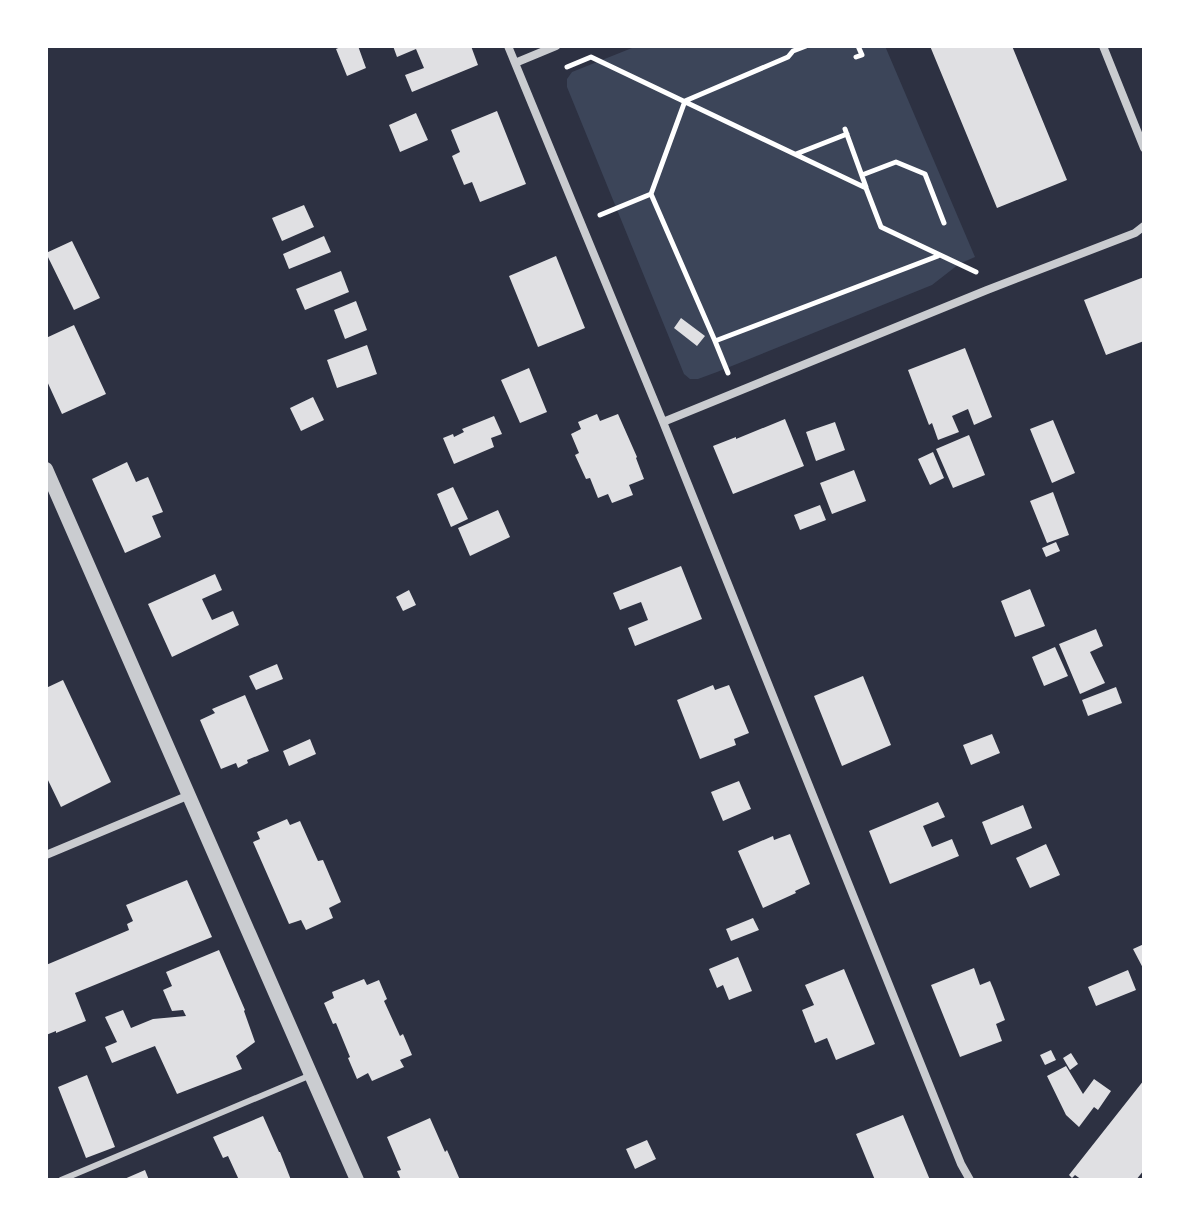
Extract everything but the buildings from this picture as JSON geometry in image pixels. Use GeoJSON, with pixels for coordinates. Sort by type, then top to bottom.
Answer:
{"type":"FeatureCollection","features":[{"type":"Feature","properties":{"kind":"street"},"geometry":{"type":"LineString","coordinates":[[508,46],[970,1180]]}},
{"type":"Feature","properties":{"kind":"street"},"geometry":{"type":"LineString","coordinates":[[1103,46],[1144,148]]}},
{"type":"Feature","properties":{"kind":"street"},"geometry":{"type":"LineString","coordinates":[[515,63],[554,47]]}},
{"type":"Feature","properties":{"kind":"street"},"geometry":{"type":"LineString","coordinates":[[663,422],[1135,233],[1144,226]]}},
{"type":"Feature","properties":{"kind":"street"},"geometry":{"type":"LineString","coordinates":[[46,469],[357,1180]]}},
{"type":"Feature","properties":{"kind":"street"},"geometry":{"type":"LineString","coordinates":[[46,855],[187,796]]}},
{"type":"Feature","properties":{"kind":"lane"},"geometry":{"type":"LineString","coordinates":[[61,1180],[311,1075]]}},
{"type":"Feature","properties":{"kind":"path"},"geometry":{"type":"LineString","coordinates":[[736,393],[651,194],[685,101],[788,57],[793,51],[806,46]]}},
{"type":"Feature","properties":{"kind":"path"},"geometry":{"type":"LineString","coordinates":[[856,57],[862,55],[858,46]]}},
{"type":"Feature","properties":{"kind":"path"},"geometry":{"type":"LineString","coordinates":[[554,47],[564,68],[591,57],[866,188]]}},
{"type":"Feature","properties":{"kind":"path"},"geometry":{"type":"LineString","coordinates":[[796,154],[846,132],[881,227],[1002,284]]}},
{"type":"Feature","properties":{"kind":"path"},"geometry":{"type":"LineString","coordinates":[[862,175],[896,162],[925,174],[944,223]]}},
{"type":"Feature","properties":{"kind":"path"},"geometry":{"type":"LineString","coordinates":[[581,223],[651,194]]}},
{"type":"Feature","properties":{"kind":"path"},"geometry":{"type":"LineString","coordinates":[[715,341],[939,255]]}},
{"type":"Feature","properties":{"kind":"shaded area"},"geometry":{"type":"Polygon","coordinates":[[[637,46],[885,46],[975,257],[959,264],[932,285],[717,372],[690,379],[684,374],[567,87],[567,79],[572,72],[637,46]]]}}]}
